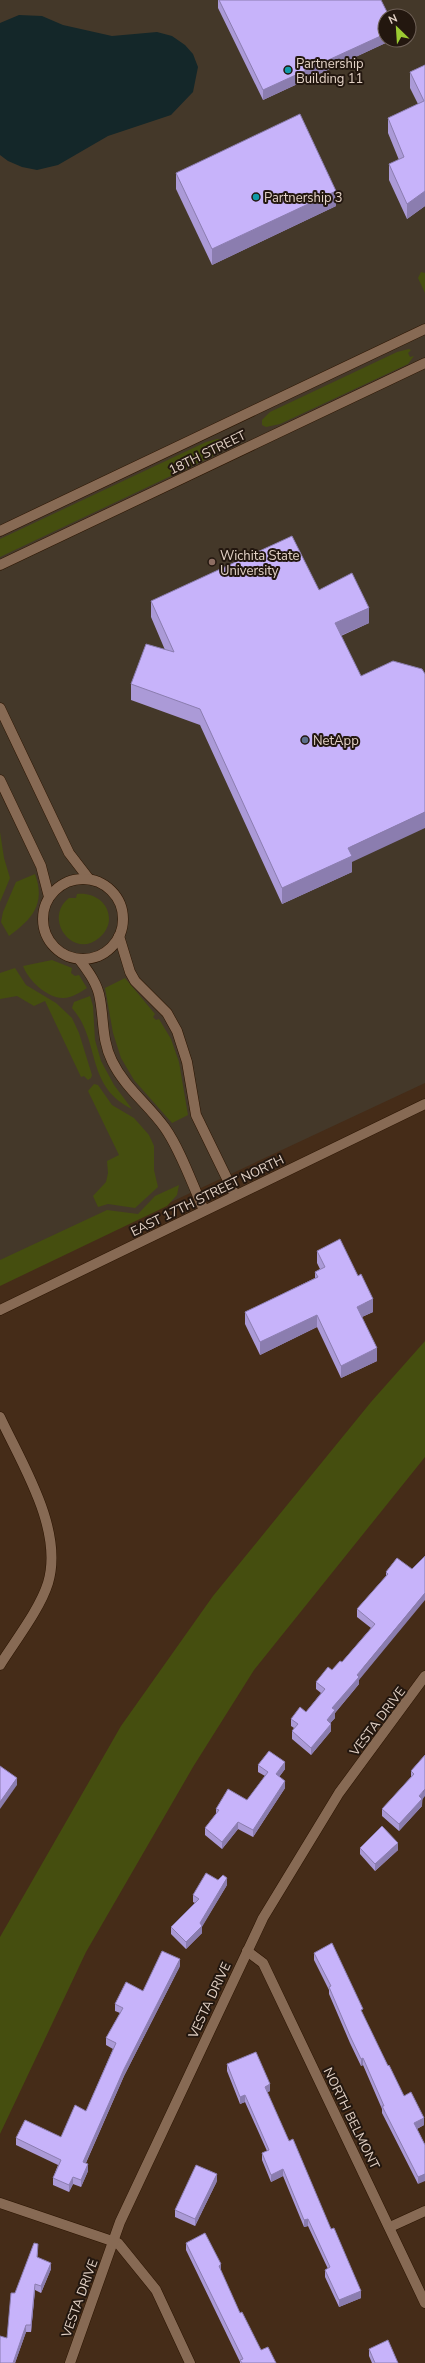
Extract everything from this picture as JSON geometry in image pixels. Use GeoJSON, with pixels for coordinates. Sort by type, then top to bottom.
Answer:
{"type":"FeatureCollection","features":[{"type":"Feature","properties":{"kind":"street","name":"18TH STREET"},"geometry":{"type":"LineString","coordinates":[[0,531],[425,329]]}},
{"type":"Feature","properties":{"kind":"street","name":"18TH STREET"},"geometry":{"type":"LineString","coordinates":[[0,565],[425,363]]}},
{"type":"Feature","properties":{"kind":"street"},"geometry":{"type":"LineString","coordinates":[[0,708],[69,853],[89,879]]}},
{"type":"Feature","properties":{"kind":"street"},"geometry":{"type":"LineString","coordinates":[[0,780],[41,866],[49,896]]}},
{"type":"Feature","properties":{"kind":"street"},"geometry":{"type":"LineString","coordinates":[[89,879],[101,883],[111,890],[118,900],[122,912],[123,924],[119,936],[107,951],[89,958],[79,959],[57,950],[46,935],[43,916],[49,896],[57,888],[67,882],[89,879]]}},
{"type":"Feature","properties":{"kind":"street"},"geometry":{"type":"LineString","coordinates":[[119,936],[130,972],[135,981],[168,1013],[177,1031],[188,1062],[196,1115],[235,1195]]}},
{"type":"Feature","properties":{"kind":"street"},"geometry":{"type":"LineString","coordinates":[[79,959],[90,974],[100,998],[105,1043],[112,1062],[129,1089],[152,1111],[166,1129],[204,1210]]}},
{"type":"Feature","properties":{"kind":"street","name":"EAST 17TH STREET NORTH"},"geometry":{"type":"LineString","coordinates":[[0,1310],[425,1104]]}},
{"type":"Feature","properties":{"kind":"street"},"geometry":{"type":"LineString","coordinates":[[0,1417],[48,1526],[53,1554],[48,1584],[29,1621],[0,1665]]}},
{"type":"Feature","properties":{"kind":"street","name":"VESTA DRIVE"},"geometry":{"type":"LineString","coordinates":[[70,2363],[120,2222],[247,1951],[264,1918],[338,1793],[425,1676]]}},
{"type":"Feature","properties":{"kind":"street","name":"NORTH BELMONT"},"geometry":{"type":"LineString","coordinates":[[247,1951],[263,1963],[425,2303]]}},
{"type":"Feature","properties":{"kind":"street"},"geometry":{"type":"LineString","coordinates":[[0,2203],[118,2243],[156,2290],[190,2363]]}},
{"type":"Feature","properties":{"kind":"street"},"geometry":{"type":"LineString","coordinates":[[390,2227],[425,2210]]}},
{"type":"Feature","properties":{"kind":"shaded area","name":"Wichita State University"},"geometry":{"type":"Polygon","coordinates":[[[0,0],[425,0],[425,1083],[0,1282],[0,0]]]}},
{"type":"Feature","properties":{"kind":"green space"},"geometry":{"type":"Polygon","coordinates":[[[421,272],[425,273],[425,293],[418,278],[421,272]]]}},
{"type":"Feature","properties":{"kind":"green space"},"geometry":{"type":"Polygon","coordinates":[[[409,349],[411,350],[408,353],[410,357],[414,356],[408,364],[280,424],[266,427],[262,425],[262,420],[270,412],[397,352],[409,349]]]}},
{"type":"Feature","properties":{"kind":"green space"},"geometry":{"type":"Polygon","coordinates":[[[223,439],[221,441],[223,445],[226,445],[213,456],[0,557],[0,539],[206,442],[223,439]]]}},
{"type":"Feature","properties":{"kind":"green space"},"geometry":{"type":"Polygon","coordinates":[[[0,832],[4,858],[10,878],[0,902],[0,832]]]}},
{"type":"Feature","properties":{"kind":"green space"},"geometry":{"type":"Polygon","coordinates":[[[35,874],[39,894],[35,910],[17,930],[9,936],[1,922],[3,912],[16,882],[35,874]]]}},
{"type":"Feature","properties":{"kind":"green space"},"geometry":{"type":"Polygon","coordinates":[[[77,894],[89,895],[99,899],[103,903],[108,913],[109,922],[105,932],[99,938],[89,943],[80,944],[71,941],[64,934],[60,926],[59,916],[62,907],[69,898],[76,898],[77,894]]]}},
{"type":"Feature","properties":{"kind":"green space"},"geometry":{"type":"Polygon","coordinates":[[[52,960],[72,968],[71,973],[75,976],[79,975],[87,988],[64,998],[52,995],[39,988],[29,977],[23,966],[52,960]]]}},
{"type":"Feature","properties":{"kind":"green space"},"geometry":{"type":"Polygon","coordinates":[[[15,968],[26,985],[56,1003],[72,1018],[79,1033],[92,1075],[91,1078],[88,1080],[84,1076],[81,1077],[45,1001],[34,1006],[17,996],[0,999],[0,973],[15,968]]]}},
{"type":"Feature","properties":{"kind":"green space"},"geometry":{"type":"Polygon","coordinates":[[[125,978],[155,1014],[153,1017],[156,1020],[159,1019],[171,1039],[179,1062],[188,1115],[172,1123],[134,1080],[121,1058],[113,1033],[105,988],[125,978]]]}},
{"type":"Feature","properties":{"kind":"green space"},"geometry":{"type":"Polygon","coordinates":[[[90,996],[93,1006],[95,1040],[101,1061],[114,1085],[132,1109],[117,1099],[107,1088],[100,1076],[87,1034],[81,1021],[72,1008],[74,1002],[90,996]]]}},
{"type":"Feature","properties":{"kind":"green space"},"geometry":{"type":"Polygon","coordinates":[[[94,1084],[98,1085],[112,1105],[134,1118],[149,1135],[154,1146],[154,1170],[158,1187],[135,1208],[108,1204],[98,1207],[93,1196],[106,1182],[108,1173],[107,1161],[119,1155],[88,1091],[94,1084]]]}},
{"type":"Feature","properties":{"kind":"green space"},"geometry":{"type":"Polygon","coordinates":[[[179,1185],[177,1195],[167,1206],[0,1286],[0,1260],[107,1210],[138,1214],[155,1196],[179,1185]]]}},
{"type":"Feature","properties":{"kind":"green space"},"geometry":{"type":"Polygon","coordinates":[[[425,1341],[425,1457],[254,1670],[193,1767],[86,1952],[0,2134],[0,1937],[121,1726],[213,1596],[371,1402],[425,1341]]]}},
{"type":"Feature","properties":{"kind":"water"},"geometry":{"type":"Polygon","coordinates":[[[19,15],[42,16],[63,25],[112,36],[157,32],[172,36],[185,45],[193,54],[198,67],[193,92],[171,115],[108,136],[58,165],[37,170],[22,167],[8,161],[0,155],[0,23],[19,15]]]}},
{"type":"Feature","properties":{"kind":"building","name":"Partnership Building 11"},"geometry":{"type":"Polygon","coordinates":[[[219,0],[381,0],[385,8],[377,8],[377,38],[263,90],[219,0]]]}},
{"type":"Feature","properties":{"kind":"building"},"geometry":{"type":"Polygon","coordinates":[[[425,65],[425,191],[407,204],[389,164],[404,157],[388,118],[424,101],[410,72],[425,65]]]}},
{"type":"Feature","properties":{"kind":"building","name":"Partnership 3"},"geometry":{"type":"Polygon","coordinates":[[[300,114],[336,191],[212,249],[176,173],[300,114]]]}},
{"type":"Feature","properties":{"kind":"building"},"geometry":{"type":"Polygon","coordinates":[[[292,536],[319,590],[352,573],[369,608],[335,623],[361,676],[393,661],[422,669],[425,674],[425,812],[348,848],[352,856],[282,888],[200,709],[131,684],[146,644],[174,652],[151,601],[292,536]]]}},
{"type":"Feature","properties":{"kind":"building"},"geometry":{"type":"Polygon","coordinates":[[[340,1239],[358,1276],[361,1274],[373,1299],[357,1307],[377,1348],[341,1366],[317,1315],[260,1342],[245,1312],[318,1277],[315,1272],[325,1267],[317,1251],[340,1239]]]}},
{"type":"Feature","properties":{"kind":"building"},"geometry":{"type":"Polygon","coordinates":[[[425,1556],[425,1593],[357,1675],[359,1677],[332,1708],[335,1710],[327,1720],[331,1724],[311,1748],[292,1731],[298,1724],[291,1719],[300,1707],[306,1712],[325,1689],[316,1682],[328,1667],[332,1670],[340,1661],[342,1662],[375,1624],[357,1609],[388,1574],[386,1572],[397,1558],[412,1569],[425,1556]]]}},
{"type":"Feature","properties":{"kind":"building"},"geometry":{"type":"Polygon","coordinates":[[[269,1751],[285,1762],[276,1774],[285,1781],[253,1830],[238,1822],[222,1842],[205,1828],[219,1810],[216,1809],[228,1789],[247,1800],[268,1772],[258,1765],[269,1751]]]}},
{"type":"Feature","properties":{"kind":"building"},"geometry":{"type":"Polygon","coordinates":[[[425,1755],[425,1789],[419,1796],[422,1799],[399,1824],[382,1809],[414,1774],[411,1771],[425,1755]]]}},
{"type":"Feature","properties":{"kind":"building"},"geometry":{"type":"Polygon","coordinates":[[[0,1766],[17,1778],[0,1802],[0,1766]]]}},
{"type":"Feature","properties":{"kind":"building"},"geometry":{"type":"Polygon","coordinates":[[[382,1826],[398,1843],[375,1864],[360,1848],[382,1826]]]}},
{"type":"Feature","properties":{"kind":"building"},"geometry":{"type":"Polygon","coordinates":[[[206,1873],[218,1880],[223,1875],[227,1878],[200,1923],[202,1926],[186,1942],[171,1927],[199,1899],[193,1895],[206,1873]]]}},
{"type":"Feature","properties":{"kind":"building"},"geometry":{"type":"Polygon","coordinates":[[[332,1943],[363,2009],[361,2010],[388,2066],[389,2065],[404,2096],[411,2092],[424,2118],[414,2123],[425,2145],[425,2174],[418,2177],[382,2106],[384,2106],[363,2058],[361,2059],[329,1987],[331,1986],[314,1953],[332,1943]]]}},
{"type":"Feature","properties":{"kind":"building"},"geometry":{"type":"Polygon","coordinates":[[[162,1951],[180,1959],[124,2069],[83,2162],[88,2164],[81,2180],[73,2177],[69,2185],[53,2178],[61,2160],[16,2138],[25,2120],[61,2137],[75,2105],[86,2111],[116,2043],[106,2038],[123,2008],[115,2004],[126,1982],[143,1991],[162,1951]]]}},
{"type":"Feature","properties":{"kind":"building"},"geometry":{"type":"Polygon","coordinates":[[[256,2052],[270,2084],[265,2087],[289,2141],[293,2139],[331,2229],[334,2228],[361,2291],[339,2300],[325,2270],[330,2267],[308,2219],[304,2220],[283,2169],[271,2175],[262,2153],[269,2150],[245,2095],[240,2097],[227,2064],[256,2052]]]}},
{"type":"Feature","properties":{"kind":"building"},"geometry":{"type":"Polygon","coordinates":[[[196,2165],[217,2174],[195,2219],[175,2210],[196,2165]]]}},
{"type":"Feature","properties":{"kind":"building"},"geometry":{"type":"Polygon","coordinates":[[[205,2233],[221,2264],[219,2266],[240,2313],[242,2312],[261,2350],[268,2347],[276,2363],[242,2363],[240,2360],[243,2359],[186,2243],[205,2233]]]}},
{"type":"Feature","properties":{"kind":"building"},"geometry":{"type":"Polygon","coordinates":[[[34,2243],[38,2244],[37,2257],[51,2263],[41,2286],[35,2284],[31,2325],[26,2325],[13,2363],[0,2363],[0,2336],[7,2338],[11,2293],[15,2293],[34,2243]]]}},
{"type":"Feature","properties":{"kind":"building"},"geometry":{"type":"Polygon","coordinates":[[[388,2340],[398,2363],[375,2363],[369,2349],[388,2340]]]}},
{"type":"Feature","properties":{"kind":"place","name":"Partnership Building 11"},"geometry":{"type":"Point","coordinates":[288,70]}},
{"type":"Feature","properties":{"kind":"place","name":"Partnership 3"},"geometry":{"type":"Point","coordinates":[256,197]}},
{"type":"Feature","properties":{"kind":"place","name":"Wichita State University"},"geometry":{"type":"Point","coordinates":[212,562]}},
{"type":"Feature","properties":{"kind":"place","name":"NetApp"},"geometry":{"type":"Point","coordinates":[305,740]}}]}
